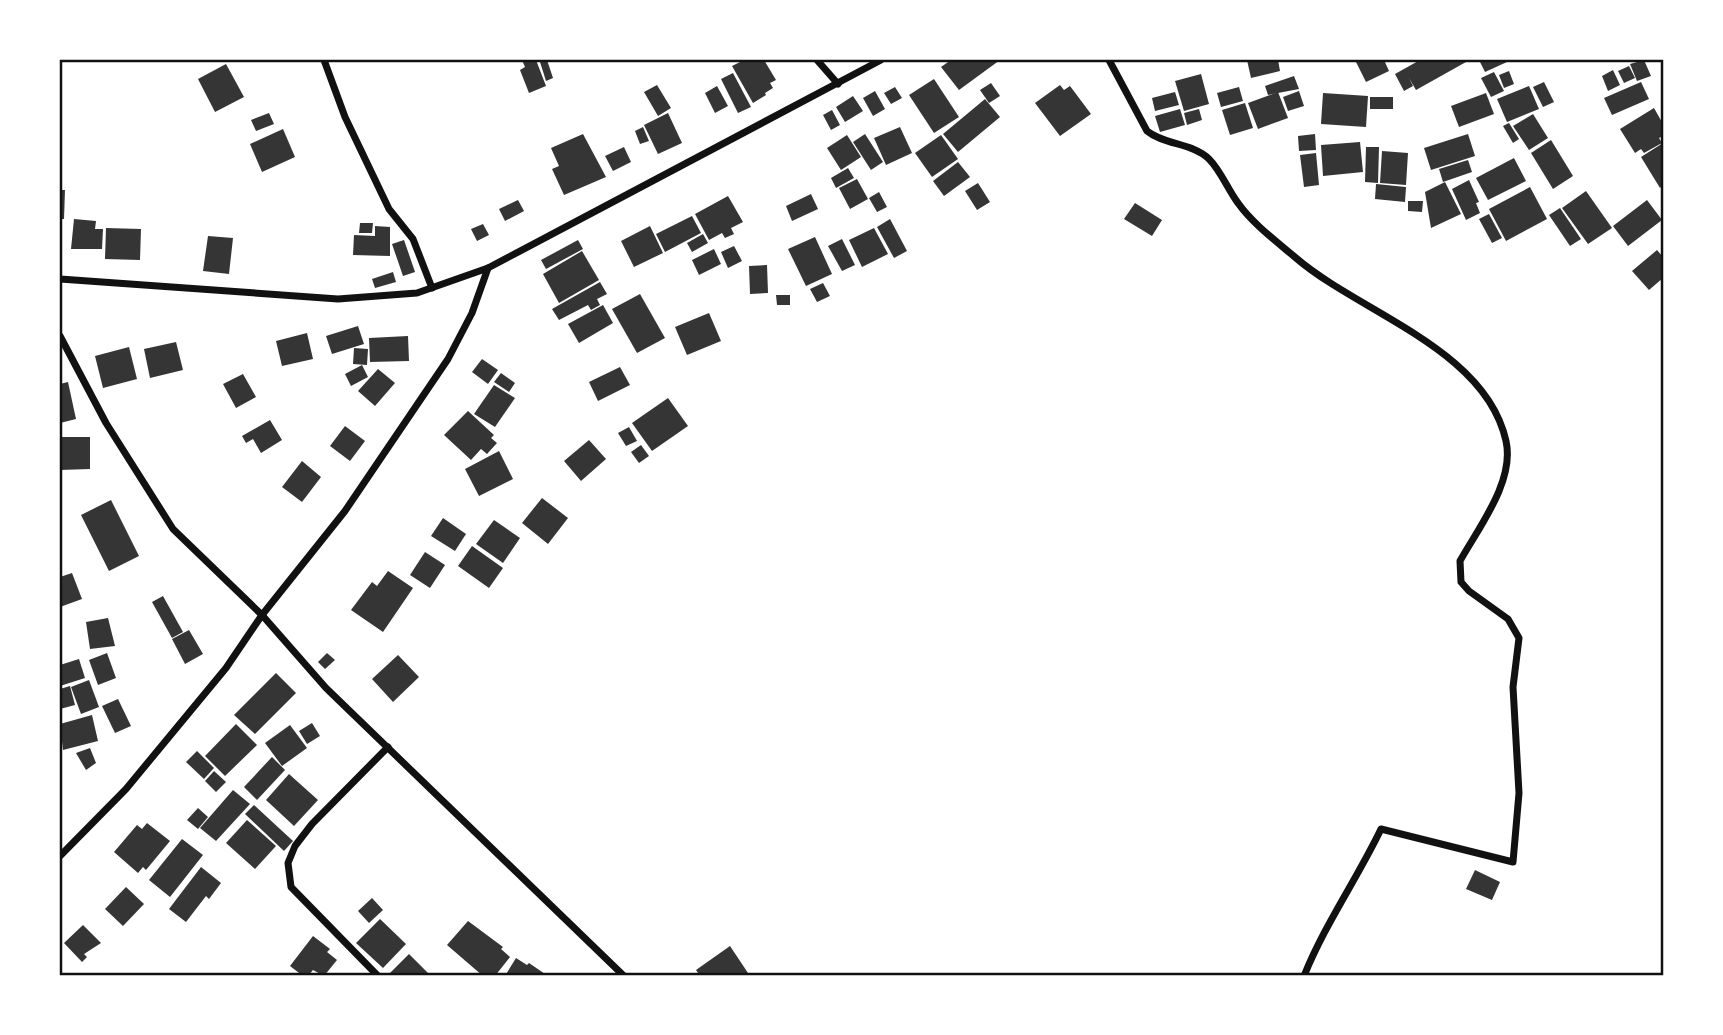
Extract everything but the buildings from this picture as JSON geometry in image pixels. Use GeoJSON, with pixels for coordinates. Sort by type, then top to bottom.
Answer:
{"type":"FeatureCollection","features":[{"type":"Feature","properties":{"kind":"street"},"geometry":{"type":"LineString","coordinates":[[324,60],[345,117],[389,209],[413,239],[432,288]]}},
{"type":"Feature","properties":{"kind":"street"},"geometry":{"type":"LineString","coordinates":[[817,60],[838,84]]}},
{"type":"Feature","properties":{"kind":"street"},"geometry":{"type":"LineString","coordinates":[[60,279],[338,299],[417,293],[488,268],[881,60]]}},
{"type":"Feature","properties":{"kind":"street"},"geometry":{"type":"LineString","coordinates":[[1109,60],[1147,131],[1155,138],[1208,158],[1240,206],[1297,259],[1334,288],[1446,353],[1496,411],[1506,440],[1509,464],[1460,561],[1458,573],[1468,592],[1508,619],[1519,638],[1513,687],[1519,793],[1513,862],[1381,829],[1359,876],[1325,926],[1304,975]]}},
{"type":"Feature","properties":{"kind":"street"},"geometry":{"type":"LineString","coordinates":[[60,856],[125,789],[226,668],[262,615],[345,511],[448,359],[472,313],[488,268]]}},
{"type":"Feature","properties":{"kind":"street"},"geometry":{"type":"LineString","coordinates":[[60,336],[106,423],[173,529],[262,615],[326,688],[624,975]]}},
{"type":"Feature","properties":{"kind":"street"},"geometry":{"type":"LineString","coordinates":[[378,975],[291,887],[288,863],[295,846],[312,824],[388,747]]}}]}
